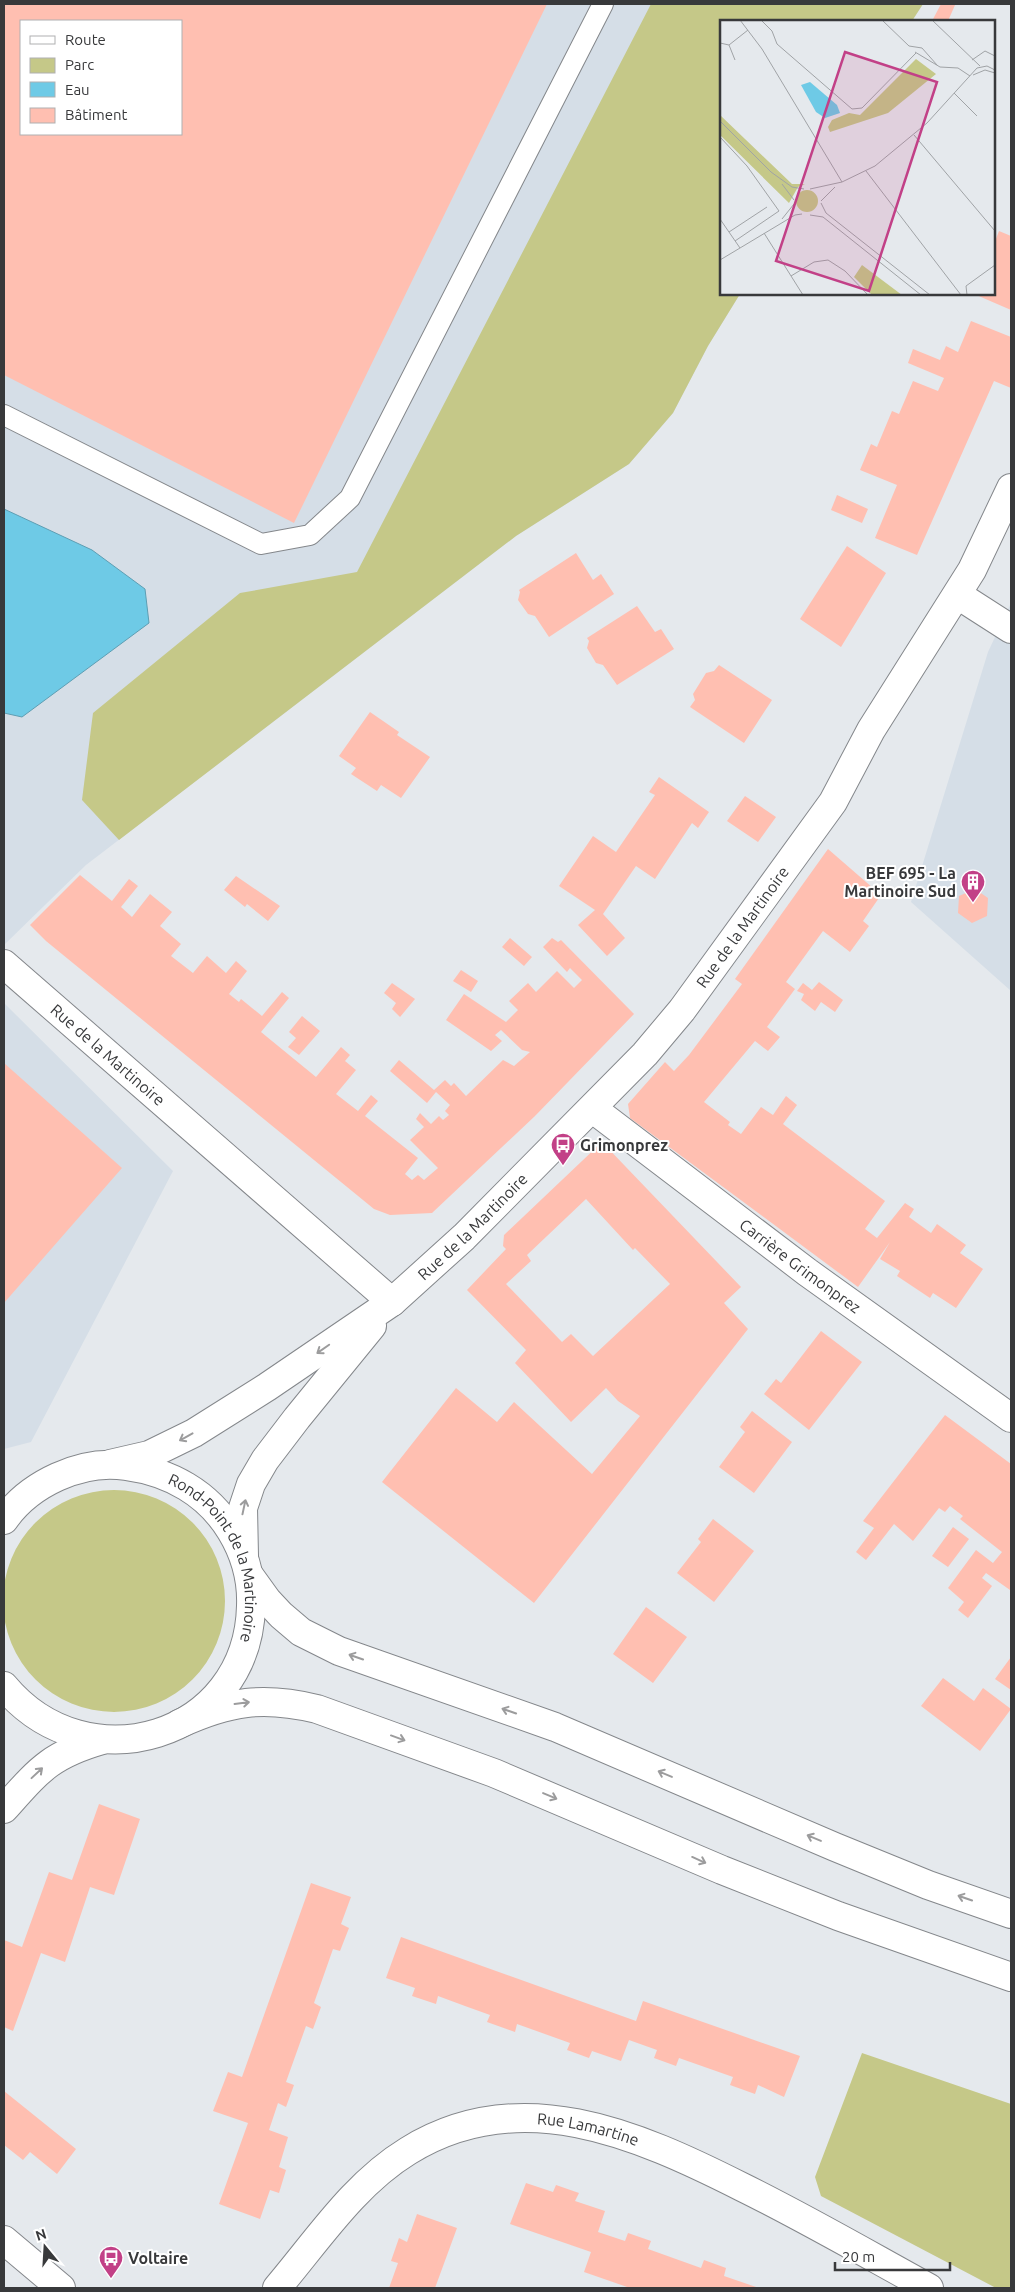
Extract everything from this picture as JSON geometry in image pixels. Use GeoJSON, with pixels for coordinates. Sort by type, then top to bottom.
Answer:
{"type":"FeatureCollection","features":[{"type":"Feature","properties":{"kind":"street","name":"Rue de la Martinoire"},"geometry":{"type":"LineString","coordinates":[[101,1465],[149,1455],[194,1433],[274,1382],[392,1302],[464,1237],[593,1109],[645,1054],[682,1010],[833,802],[870,730],[958,595],[982,550],[1011,488]]}},
{"type":"Feature","properties":{"kind":"street"},"geometry":{"type":"LineString","coordinates":[[958,595],[1011,629]]}},
{"type":"Feature","properties":{"kind":"street","name":"Rue de la Martinoire"},"geometry":{"type":"LineString","coordinates":[[4,964],[392,1302]]}},
{"type":"Feature","properties":{"kind":"street","name":"Carrière Grimonprez"},"geometry":{"type":"LineString","coordinates":[[593,1109],[806,1272],[1011,1418]]}},
{"type":"Feature","properties":{"kind":"street","name":"Rue de la Martinoire"},"geometry":{"type":"LineString","coordinates":[[246,1565],[243,1508],[251,1484],[265,1460],[392,1302]]}},
{"type":"Feature","properties":{"kind":"street","name":"Rond-Point de la Martinoire"},"geometry":{"type":"LineString","coordinates":[[4,1520],[23,1499],[41,1486],[80,1469],[101,1465],[121,1465],[160,1473],[188,1487],[211,1505],[225,1520],[246,1565],[251,1614],[249,1633],[240,1658],[223,1686],[211,1701],[179,1724],[142,1738],[122,1741],[102,1740],[63,1731],[28,1711],[4,1686]]}},
{"type":"Feature","properties":{"kind":"street"},"geometry":{"type":"LineString","coordinates":[[4,1497],[41,1486]]}},
{"type":"Feature","properties":{"kind":"street"},"geometry":{"type":"LineString","coordinates":[[246,1565],[267,1600],[281,1615],[302,1632],[326,1646],[555,1727],[834,1847],[928,1885],[1011,1914]]}},
{"type":"Feature","properties":{"kind":"street"},"geometry":{"type":"LineString","coordinates":[[179,1724],[202,1713],[231,1704],[261,1701],[288,1702],[317,1709],[494,1773],[722,1870],[838,1916],[1011,1977]]}},
{"type":"Feature","properties":{"kind":"street"},"geometry":{"type":"LineString","coordinates":[[4,1809],[34,1775],[52,1759],[75,1748],[102,1740]]}},
{"type":"Feature","properties":{"kind":"street","name":"Rue Lamartine"},"geometry":{"type":"LineString","coordinates":[[277,2288],[356,2194],[401,2156],[424,2142],[466,2126],[508,2118],[532,2117],[555,2119],[597,2127],[672,2154],[779,2205],[929,2288]]}},
{"type":"Feature","properties":{"kind":"street"},"geometry":{"type":"LineString","coordinates":[[4,2240],[61,2288]]}},
{"type":"Feature","properties":{"kind":"lane"},"geometry":{"type":"LineString","coordinates":[[4,415],[261,544],[310,535],[350,498],[603,4]]}},
{"type":"Feature","properties":{"kind":"shaded area"},"geometry":{"type":"Polygon","coordinates":[[[4,4],[923,4],[913,20],[720,20],[720,295],[739,295],[708,346],[673,413],[629,464],[516,536],[86,865],[4,945],[4,4]]]}},
{"type":"Feature","properties":{"kind":"shaded area"},"geometry":{"type":"Polygon","coordinates":[[[1011,603],[1011,991],[911,902],[988,652],[1011,603]]]}},
{"type":"Feature","properties":{"kind":"shaded area"},"geometry":{"type":"Polygon","coordinates":[[[4,1003],[173,1171],[31,1442],[4,1449],[4,1003]]]}},
{"type":"Feature","properties":{"kind":"green space"},"geometry":{"type":"Polygon","coordinates":[[[651,4],[923,4],[913,20],[720,20],[720,295],[739,295],[708,346],[673,413],[629,464],[516,536],[119,840],[82,800],[93,713],[240,593],[357,572],[651,4]]]}},
{"type":"Feature","properties":{"kind":"green space"},"geometry":{"type":"Polygon","coordinates":[[[103,1490],[125,1490],[157,1498],[176,1508],[193,1522],[207,1539],[217,1558],[223,1579],[225,1601],[223,1623],[217,1644],[207,1663],[193,1680],[176,1694],[157,1704],[125,1712],[103,1712],[71,1704],[52,1694],[28,1672],[11,1644],[3,1612],[3,1590],[11,1558],[21,1539],[43,1515],[71,1498],[103,1490]]]}},
{"type":"Feature","properties":{"kind":"green space"},"geometry":{"type":"Polygon","coordinates":[[[862,2053],[1011,2104],[1011,2288],[996,2288],[821,2196],[815,2177],[862,2053]]]}},
{"type":"Feature","properties":{"kind":"water"},"geometry":{"type":"Polygon","coordinates":[[[4,509],[92,550],[145,589],[149,623],[22,717],[4,713],[4,509]]]}},
{"type":"Feature","properties":{"kind":"building"},"geometry":{"type":"Polygon","coordinates":[[[4,4],[547,4],[294,523],[4,375],[4,4]]]}},
{"type":"Feature","properties":{"kind":"building"},"geometry":{"type":"Polygon","coordinates":[[[941,4],[955,5],[948,20],[933,20],[941,4]]]}},
{"type":"Feature","properties":{"kind":"building"},"geometry":{"type":"Polygon","coordinates":[[[999,231],[1011,236],[1011,310],[976,295],[995,295],[995,241],[999,231]]]}},
{"type":"Feature","properties":{"kind":"building"},"geometry":{"type":"Polygon","coordinates":[[[971,321],[1011,337],[1011,388],[994,381],[917,555],[875,538],[897,485],[860,470],[871,444],[877,447],[892,411],[899,414],[913,381],[938,391],[944,378],[908,363],[913,349],[940,360],[946,346],[958,352],[971,321]]]}},
{"type":"Feature","properties":{"kind":"building"},"geometry":{"type":"Polygon","coordinates":[[[837,495],[868,509],[862,523],[831,510],[837,495]]]}},
{"type":"Feature","properties":{"kind":"building"},"geometry":{"type":"Polygon","coordinates":[[[847,546],[886,573],[841,647],[800,619],[847,546]]]}},
{"type":"Feature","properties":{"kind":"building"},"geometry":{"type":"Polygon","coordinates":[[[576,553],[593,580],[601,574],[614,594],[549,637],[535,616],[528,614],[518,600],[519,590],[576,553]]]}},
{"type":"Feature","properties":{"kind":"building"},"geometry":{"type":"Polygon","coordinates":[[[637,606],[655,632],[661,629],[674,649],[617,685],[603,665],[596,663],[587,648],[589,641],[587,638],[637,606]]]}},
{"type":"Feature","properties":{"kind":"building"},"geometry":{"type":"Polygon","coordinates":[[[719,665],[772,700],[744,743],[690,707],[695,700],[693,694],[706,673],[714,671],[719,665]]]}},
{"type":"Feature","properties":{"kind":"building"},"geometry":{"type":"Polygon","coordinates":[[[370,712],[399,732],[397,735],[430,757],[401,798],[381,785],[377,791],[351,774],[356,768],[339,756],[370,712]]]}},
{"type":"Feature","properties":{"kind":"building"},"geometry":{"type":"Polygon","coordinates":[[[659,777],[709,812],[698,828],[692,823],[655,879],[636,866],[603,914],[625,938],[607,956],[578,925],[595,910],[559,886],[593,836],[616,852],[655,795],[649,792],[659,777]]]}},
{"type":"Feature","properties":{"kind":"building"},"geometry":{"type":"Polygon","coordinates":[[[745,796],[776,817],[758,842],[727,821],[745,796]]]}},
{"type":"Feature","properties":{"kind":"building"},"geometry":{"type":"Polygon","coordinates":[[[828,849],[881,895],[863,921],[869,926],[850,952],[823,931],[786,982],[795,989],[767,1027],[780,1037],[768,1051],[755,1041],[704,1102],[730,1122],[728,1125],[741,1134],[761,1107],[773,1115],[786,1096],[797,1105],[783,1124],[885,1201],[865,1229],[877,1238],[905,1203],[914,1209],[909,1217],[931,1233],[937,1224],[966,1245],[960,1253],[983,1269],[956,1308],[933,1293],[930,1298],[897,1276],[900,1271],[880,1259],[890,1242],[858,1287],[630,1118],[628,1104],[665,1062],[674,1071],[689,1055],[742,984],[735,979],[828,849]]]}},
{"type":"Feature","properties":{"kind":"building"},"geometry":{"type":"Polygon","coordinates":[[[80,875],[112,901],[129,879],[138,886],[121,907],[132,917],[150,894],[172,912],[160,926],[181,944],[171,956],[193,973],[207,956],[226,973],[236,961],[247,971],[229,994],[239,1002],[241,999],[262,1016],[282,992],[289,998],[261,1032],[316,1077],[341,1047],[350,1055],[345,1061],[356,1070],[336,1094],[358,1111],[371,1095],[378,1101],[365,1116],[418,1158],[405,1174],[412,1180],[418,1175],[424,1180],[438,1168],[410,1140],[424,1127],[416,1119],[420,1113],[431,1124],[439,1116],[443,1120],[449,1115],[445,1111],[450,1105],[436,1092],[427,1103],[390,1071],[399,1060],[434,1090],[445,1080],[451,1086],[454,1083],[466,1096],[503,1060],[514,1066],[530,1052],[522,1050],[501,1030],[495,1035],[502,1041],[491,1051],[446,1020],[464,994],[506,1022],[518,1010],[509,1001],[528,983],[536,992],[557,971],[574,988],[582,980],[570,968],[567,972],[543,947],[552,938],[558,942],[561,940],[634,1014],[535,1116],[432,1213],[390,1215],[374,1209],[46,941],[30,925],[80,875]]]}},
{"type":"Feature","properties":{"kind":"building"},"geometry":{"type":"Polygon","coordinates":[[[236,876],[280,906],[268,921],[247,904],[245,907],[224,890],[236,876]]]}},
{"type":"Feature","properties":{"kind":"building","name":"BEF 695 - La Martinoire Sud"},"geometry":{"type":"Polygon","coordinates":[[[975,889],[988,898],[987,916],[972,923],[958,913],[959,896],[975,889]]]}},
{"type":"Feature","properties":{"kind":"building"},"geometry":{"type":"Polygon","coordinates":[[[510,938],[532,957],[524,966],[502,947],[510,938]]]}},
{"type":"Feature","properties":{"kind":"building"},"geometry":{"type":"Polygon","coordinates":[[[461,970],[478,981],[471,992],[453,981],[461,970]]]}},
{"type":"Feature","properties":{"kind":"building"},"geometry":{"type":"Polygon","coordinates":[[[819,982],[843,1000],[835,1012],[821,1002],[815,1011],[801,1000],[804,994],[797,991],[803,983],[812,990],[819,982]]]}},
{"type":"Feature","properties":{"kind":"building"},"geometry":{"type":"Polygon","coordinates":[[[392,983],[415,999],[400,1017],[392,1009],[396,1003],[384,993],[392,983]]]}},
{"type":"Feature","properties":{"kind":"building"},"geometry":{"type":"Polygon","coordinates":[[[302,1016],[320,1031],[299,1055],[288,1047],[296,1038],[289,1032],[302,1016]]]}},
{"type":"Feature","properties":{"kind":"building"},"geometry":{"type":"Polygon","coordinates":[[[4,1063],[122,1168],[4,1303],[4,1063]]]}},
{"type":"Feature","properties":{"kind":"building"},"geometry":{"type":"Polygon","coordinates":[[[602,1142],[741,1287],[724,1303],[748,1329],[534,1603],[382,1482],[456,1388],[497,1422],[514,1402],[592,1474],[640,1416],[618,1401],[606,1388],[571,1422],[515,1363],[526,1350],[467,1290],[506,1249],[503,1246],[504,1235],[602,1142]],[[586,1199],[527,1255],[531,1261],[506,1284],[562,1342],[571,1334],[593,1356],[670,1284],[635,1248],[633,1250],[586,1199]]]}},
{"type":"Feature","properties":{"kind":"building"},"geometry":{"type":"Polygon","coordinates":[[[821,1331],[862,1362],[809,1430],[764,1394],[776,1379],[781,1383],[821,1331]]]}},
{"type":"Feature","properties":{"kind":"building"},"geometry":{"type":"Polygon","coordinates":[[[752,1411],[792,1442],[754,1493],[719,1467],[745,1432],[740,1427],[752,1411]]]}},
{"type":"Feature","properties":{"kind":"building"},"geometry":{"type":"Polygon","coordinates":[[[945,1415],[1011,1464],[1011,1588],[1010,1590],[986,1573],[982,1578],[992,1586],[968,1618],[958,1610],[964,1602],[948,1588],[976,1550],[993,1563],[1002,1552],[960,1519],[963,1516],[950,1506],[945,1512],[939,1508],[913,1541],[894,1524],[866,1560],[856,1552],[874,1528],[863,1521],[945,1415]]]}},
{"type":"Feature","properties":{"kind":"building"},"geometry":{"type":"Polygon","coordinates":[[[713,1519],[754,1551],[714,1602],[677,1573],[701,1542],[698,1539],[713,1519]]]}},
{"type":"Feature","properties":{"kind":"building"},"geometry":{"type":"Polygon","coordinates":[[[953,1527],[969,1539],[948,1567],[932,1556],[953,1527]]]}},
{"type":"Feature","properties":{"kind":"building"},"geometry":{"type":"Polygon","coordinates":[[[646,1607],[687,1637],[653,1683],[613,1654],[646,1607]]]}},
{"type":"Feature","properties":{"kind":"building"},"geometry":{"type":"Polygon","coordinates":[[[1011,1657],[1011,1690],[995,1679],[1011,1657]]]}},
{"type":"Feature","properties":{"kind":"building"},"geometry":{"type":"Polygon","coordinates":[[[943,1678],[974,1701],[983,1688],[1011,1709],[980,1751],[921,1706],[943,1678]]]}},
{"type":"Feature","properties":{"kind":"building"},"geometry":{"type":"Polygon","coordinates":[[[99,1804],[140,1819],[114,1895],[90,1887],[65,1962],[41,1953],[13,2031],[4,2027],[4,1940],[22,1947],[49,1872],[72,1880],[99,1804]]]}},
{"type":"Feature","properties":{"kind":"building"},"geometry":{"type":"Polygon","coordinates":[[[311,1883],[351,1897],[341,1924],[349,1928],[340,1951],[333,1949],[314,2003],[321,2007],[313,2029],[306,2026],[286,2082],[294,2085],[286,2107],[278,2103],[269,2130],[288,2137],[279,2167],[286,2170],[279,2193],[270,2190],[260,2219],[219,2204],[248,2123],[213,2111],[228,2072],[242,2077],[311,1883]]]}},
{"type":"Feature","properties":{"kind":"building"},"geometry":{"type":"Polygon","coordinates":[[[401,1937],[636,2021],[643,2001],[800,2056],[784,2097],[758,2085],[755,2094],[730,2085],[733,2077],[679,2058],[676,2066],[654,2058],[657,2050],[629,2040],[621,2061],[592,2051],[589,2058],[567,2050],[570,2043],[517,2024],[515,2032],[487,2022],[490,2015],[438,1996],[436,2004],[412,1996],[415,1988],[386,1978],[401,1937]]]}},
{"type":"Feature","properties":{"kind":"building"},"geometry":{"type":"Polygon","coordinates":[[[4,2091],[76,2149],[57,2174],[30,2152],[23,2160],[4,2145],[4,2091]]]}},
{"type":"Feature","properties":{"kind":"building"},"geometry":{"type":"Polygon","coordinates":[[[526,2183],[553,2192],[556,2185],[579,2193],[575,2201],[605,2211],[598,2232],[625,2241],[628,2233],[651,2241],[648,2249],[701,2268],[704,2260],[726,2268],[724,2276],[759,2288],[630,2288],[584,2272],[591,2252],[510,2224],[526,2183]]]}},
{"type":"Feature","properties":{"kind":"building"},"geometry":{"type":"Polygon","coordinates":[[[417,2214],[457,2228],[435,2288],[389,2288],[398,2263],[391,2261],[399,2238],[407,2242],[417,2214]]]}},
{"type":"Feature","properties":{"kind":"place","name":"BEF 695 - La Martinoire Sud"},"geometry":{"type":"Point","coordinates":[973,903]}},
{"type":"Feature","properties":{"kind":"place","name":"Grimonprez"},"geometry":{"type":"Point","coordinates":[563,1166]}},
{"type":"Feature","properties":{"kind":"place","name":"Voltaire"},"geometry":{"type":"Point","coordinates":[111,2279]}}]}
